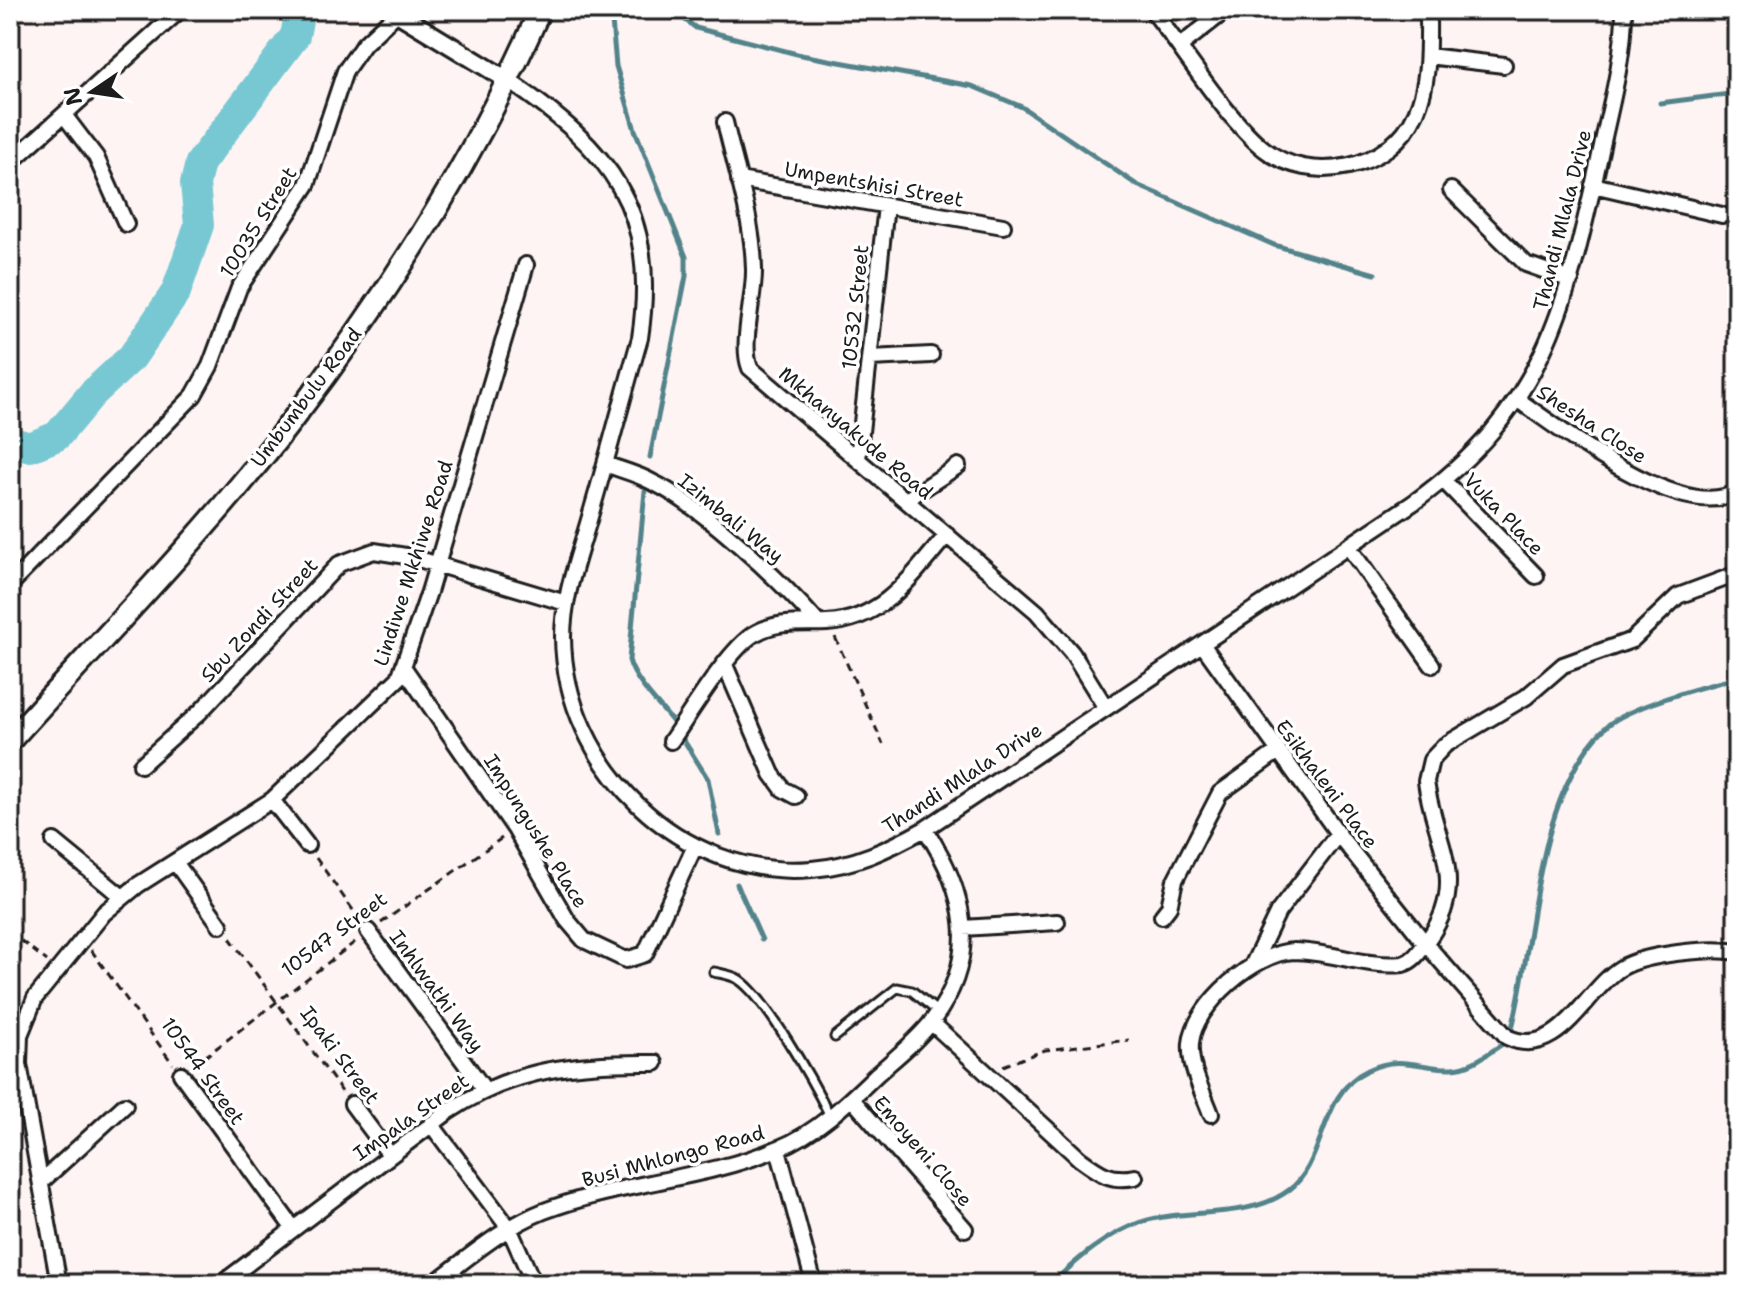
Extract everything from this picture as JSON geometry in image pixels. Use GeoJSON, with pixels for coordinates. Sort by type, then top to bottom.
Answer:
{"type":"FeatureCollection","features":[{"type":"Feature","properties":{"kind":"main road","name":"Umbumbulu Road"},"geometry":{"type":"LineString","coordinates":[[10,741],[175,559],[290,424],[461,171],[509,81],[540,10]]}},
{"type":"Feature","properties":{"kind":"street"},"geometry":{"type":"LineString","coordinates":[[10,163],[180,10]]}},
{"type":"Feature","properties":{"kind":"street"},"geometry":{"type":"LineString","coordinates":[[1152,10],[1263,148],[1292,164],[1326,169],[1357,165],[1405,131],[1421,99],[1428,56],[1428,10]]}},
{"type":"Feature","properties":{"kind":"street"},"geometry":{"type":"LineString","coordinates":[[1180,46],[1226,10]]}},
{"type":"Feature","properties":{"kind":"street","name":"Thandi Mlala Drive"},"geometry":{"type":"LineString","coordinates":[[509,81],[567,122],[617,181],[639,234],[645,282],[641,328],[566,603],[564,667],[576,711],[606,771],[628,798],[695,846],[741,863],[811,869],[876,855],[925,829],[1444,481],[1486,440],[1518,400],[1545,352],[1571,280],[1617,77],[1624,10]]}},
{"type":"Feature","properties":{"kind":"street"},"geometry":{"type":"LineString","coordinates":[[394,12],[509,81]]}},
{"type":"Feature","properties":{"kind":"street","name":"10035 Street"},"geometry":{"type":"LineString","coordinates":[[10,585],[194,395],[210,366],[244,280],[310,178],[331,104],[345,71],[364,44],[394,12]]}},
{"type":"Feature","properties":{"kind":"street"},"geometry":{"type":"LineString","coordinates":[[1428,56],[1504,65]]}},
{"type":"Feature","properties":{"kind":"street"},"geometry":{"type":"LineString","coordinates":[[64,115],[96,157],[126,224]]}},
{"type":"Feature","properties":{"kind":"street","name":"Mkhanyakude Road"},"geometry":{"type":"LineString","coordinates":[[725,122],[755,267],[748,363],[768,385],[1037,612],[1072,653],[1106,708]]}},
{"type":"Feature","properties":{"kind":"street","name":"Umpentshisi Street"},"geometry":{"type":"LineString","coordinates":[[739,180],[1003,226]]}},
{"type":"Feature","properties":{"kind":"street"},"geometry":{"type":"LineString","coordinates":[[1593,185],[1722,215]]}},
{"type":"Feature","properties":{"kind":"street"},"geometry":{"type":"LineString","coordinates":[[1451,190],[1526,264],[1571,280]]}},
{"type":"Feature","properties":{"kind":"street","name":"10532 Street"},"geometry":{"type":"LineString","coordinates":[[858,459],[886,206]]}},
{"type":"Feature","properties":{"kind":"street","name":"Lindiwe Mkhiwe Road"},"geometry":{"type":"LineString","coordinates":[[59,1284],[15,1034],[56,969],[121,896],[272,800],[383,695],[404,668],[526,265]]}},
{"type":"Feature","properties":{"kind":"street"},"geometry":{"type":"LineString","coordinates":[[870,358],[931,355]]}},
{"type":"Feature","properties":{"kind":"street","name":"Shesha Close"},"geometry":{"type":"LineString","coordinates":[[1518,400],[1634,477],[1706,498],[1720,498],[1737,492]]}},
{"type":"Feature","properties":{"kind":"street","name":"Izimbali Way"},"geometry":{"type":"LineString","coordinates":[[605,464],[651,481],[676,495],[824,623]]}},
{"type":"Feature","properties":{"kind":"street"},"geometry":{"type":"LineString","coordinates":[[906,500],[958,466]]}},
{"type":"Feature","properties":{"kind":"street","name":"Vuka Place"},"geometry":{"type":"LineString","coordinates":[[1444,481],[1536,576]]}},
{"type":"Feature","properties":{"kind":"street"},"geometry":{"type":"LineString","coordinates":[[671,741],[725,665],[751,636],[777,625],[858,618],[878,609],[947,535]]}},
{"type":"Feature","properties":{"kind":"street"},"geometry":{"type":"LineString","coordinates":[[1348,546],[1432,665]]}},
{"type":"Feature","properties":{"kind":"street","name":"Sbu Zondi Street"},"geometry":{"type":"LineString","coordinates":[[141,765],[200,712],[339,564],[374,551],[436,563],[566,603]]}},
{"type":"Feature","properties":{"kind":"street"},"geometry":{"type":"LineString","coordinates":[[1211,1114],[1191,1054],[1195,1025],[1213,1000],[1253,964],[1277,954],[1302,951],[1376,963],[1403,964],[1416,957],[1441,918],[1449,880],[1447,857],[1426,781],[1435,753],[1490,716],[1526,697],[1563,665],[1632,640],[1678,596],[1737,574]]}},
{"type":"Feature","properties":{"kind":"street","name":"Esikhaleni Place"},"geometry":{"type":"LineString","coordinates":[[1202,644],[1338,834],[1501,1032],[1524,1041],[1557,1032],[1608,977],[1630,964],[1714,950],[1737,952]]}},
{"type":"Feature","properties":{"kind":"street"},"geometry":{"type":"LineString","coordinates":[[725,665],[772,774],[783,789],[796,796]]}},
{"type":"Feature","properties":{"kind":"street","name":"Impungushe Place"},"geometry":{"type":"LineString","coordinates":[[404,668],[515,829],[584,940],[626,960],[641,957],[652,946],[695,846]]}},
{"type":"Feature","properties":{"kind":"street"},"geometry":{"type":"LineString","coordinates":[[1162,916],[1170,902],[1175,880],[1220,793],[1277,752]]}},
{"type":"Feature","properties":{"kind":"street"},"geometry":{"type":"LineString","coordinates":[[272,800],[307,845]]}},
{"type":"Feature","properties":{"kind":"street","name":"Busi Mhlongo Road"},"geometry":{"type":"LineString","coordinates":[[433,1284],[509,1228],[545,1211],[704,1172],[778,1149],[809,1131],[852,1099],[935,1017],[959,966],[962,908],[951,874],[925,829]]}},
{"type":"Feature","properties":{"kind":"street"},"geometry":{"type":"LineString","coordinates":[[1253,964],[1278,912],[1338,834]]}},
{"type":"Feature","properties":{"kind":"street"},"geometry":{"type":"LineString","coordinates":[[54,841],[121,896]]}},
{"type":"Feature","properties":{"kind":"street"},"geometry":{"type":"LineString","coordinates":[[175,862],[220,925]]}},
{"type":"Feature","properties":{"kind":"street"},"geometry":{"type":"LineString","coordinates":[[963,928],[1057,922]]}},
{"type":"Feature","properties":{"kind":"street","name":"Inhlwathi Way"},"geometry":{"type":"LineString","coordinates":[[368,931],[484,1089]]}},
{"type":"Feature","properties":{"kind":"street"},"geometry":{"type":"LineString","coordinates":[[935,1017],[988,1071],[1098,1172],[1117,1180],[1135,1177]]}},
{"type":"Feature","properties":{"kind":"street","name":"Impala Street"},"geometry":{"type":"LineString","coordinates":[[221,1284],[431,1124],[484,1089],[526,1073],[570,1064],[655,1063]]}},
{"type":"Feature","properties":{"kind":"street","name":"10544 Street"},"geometry":{"type":"LineString","coordinates":[[181,1074],[293,1228]]}},
{"type":"Feature","properties":{"kind":"street","name":"Emoyeni Close"},"geometry":{"type":"LineString","coordinates":[[852,1099],[965,1229]]}},
{"type":"Feature","properties":{"kind":"street","name":"Ipaki Street"},"geometry":{"type":"LineString","coordinates":[[352,1104],[390,1155]]}},
{"type":"Feature","properties":{"kind":"street"},"geometry":{"type":"LineString","coordinates":[[42,1181],[125,1105]]}},
{"type":"Feature","properties":{"kind":"street"},"geometry":{"type":"LineString","coordinates":[[431,1124],[509,1228],[534,1284]]}},
{"type":"Feature","properties":{"kind":"street"},"geometry":{"type":"LineString","coordinates":[[778,1149],[814,1284]]}},
{"type":"Feature","properties":{"kind":"lane"},"geometry":{"type":"LineString","coordinates":[[714,972],[731,976],[745,986],[805,1068],[829,1114]]}},
{"type":"Feature","properties":{"kind":"lane"},"geometry":{"type":"LineString","coordinates":[[835,1037],[897,988],[912,991],[935,1017]]}},
{"type":"Feature","properties":{"kind":"path"},"geometry":{"type":"LineString","coordinates":[[10,482],[21,474]]}},
{"type":"Feature","properties":{"kind":"path"},"geometry":{"type":"LineString","coordinates":[[824,623],[883,744]]}},
{"type":"Feature","properties":{"kind":"path","name":"10547 Street"},"geometry":{"type":"LineString","coordinates":[[181,1074],[368,931],[515,829]]}},
{"type":"Feature","properties":{"kind":"path","name":"Inhlwathi Way"},"geometry":{"type":"LineString","coordinates":[[307,845],[368,931]]}},
{"type":"Feature","properties":{"kind":"path","name":"Ipaki Street"},"geometry":{"type":"LineString","coordinates":[[220,925],[352,1104]]}},
{"type":"Feature","properties":{"kind":"path"},"geometry":{"type":"LineString","coordinates":[[10,932],[56,969]]}},
{"type":"Feature","properties":{"kind":"path","name":"10544 Street"},"geometry":{"type":"LineString","coordinates":[[81,938],[181,1074]]}},
{"type":"Feature","properties":{"kind":"path"},"geometry":{"type":"LineString","coordinates":[[988,1071],[1045,1050],[1129,1040]]}},
{"type":"Feature","properties":{"kind":"waterway"},"geometry":{"type":"LineString","coordinates":[[10,441],[30,447],[57,436],[92,394],[132,357],[176,292],[199,225],[195,184],[200,163],[295,36],[300,10]]}},
{"type":"Feature","properties":{"kind":"waterway"},"geometry":{"type":"LineString","coordinates":[[611,10],[616,66],[635,130],[686,257],[686,276],[650,457]]}},
{"type":"Feature","properties":{"kind":"waterway"},"geometry":{"type":"LineString","coordinates":[[672,10],[696,28],[801,55],[972,86],[1022,107],[1137,185],[1274,245],[1375,274]]}},
{"type":"Feature","properties":{"kind":"waterway"},"geometry":{"type":"LineString","coordinates":[[1660,103],[1737,93]]}},
{"type":"Feature","properties":{"kind":"waterway"},"geometry":{"type":"LineString","coordinates":[[645,491],[629,660],[643,686],[676,726]]}},
{"type":"Feature","properties":{"kind":"waterway"},"geometry":{"type":"LineString","coordinates":[[1511,1032],[1550,830],[1564,791],[1582,756],[1616,719],[1668,698],[1737,678]]}},
{"type":"Feature","properties":{"kind":"waterway"},"geometry":{"type":"LineString","coordinates":[[683,739],[708,779],[719,834]]}},
{"type":"Feature","properties":{"kind":"waterway"},"geometry":{"type":"LineString","coordinates":[[737,884],[762,940]]}},
{"type":"Feature","properties":{"kind":"waterway"},"geometry":{"type":"LineString","coordinates":[[1051,1284],[1104,1240],[1128,1227],[1159,1218],[1255,1206],[1289,1190],[1310,1163],[1340,1095],[1352,1081],[1368,1070],[1391,1063],[1441,1068],[1465,1066],[1501,1045]]}}]}
